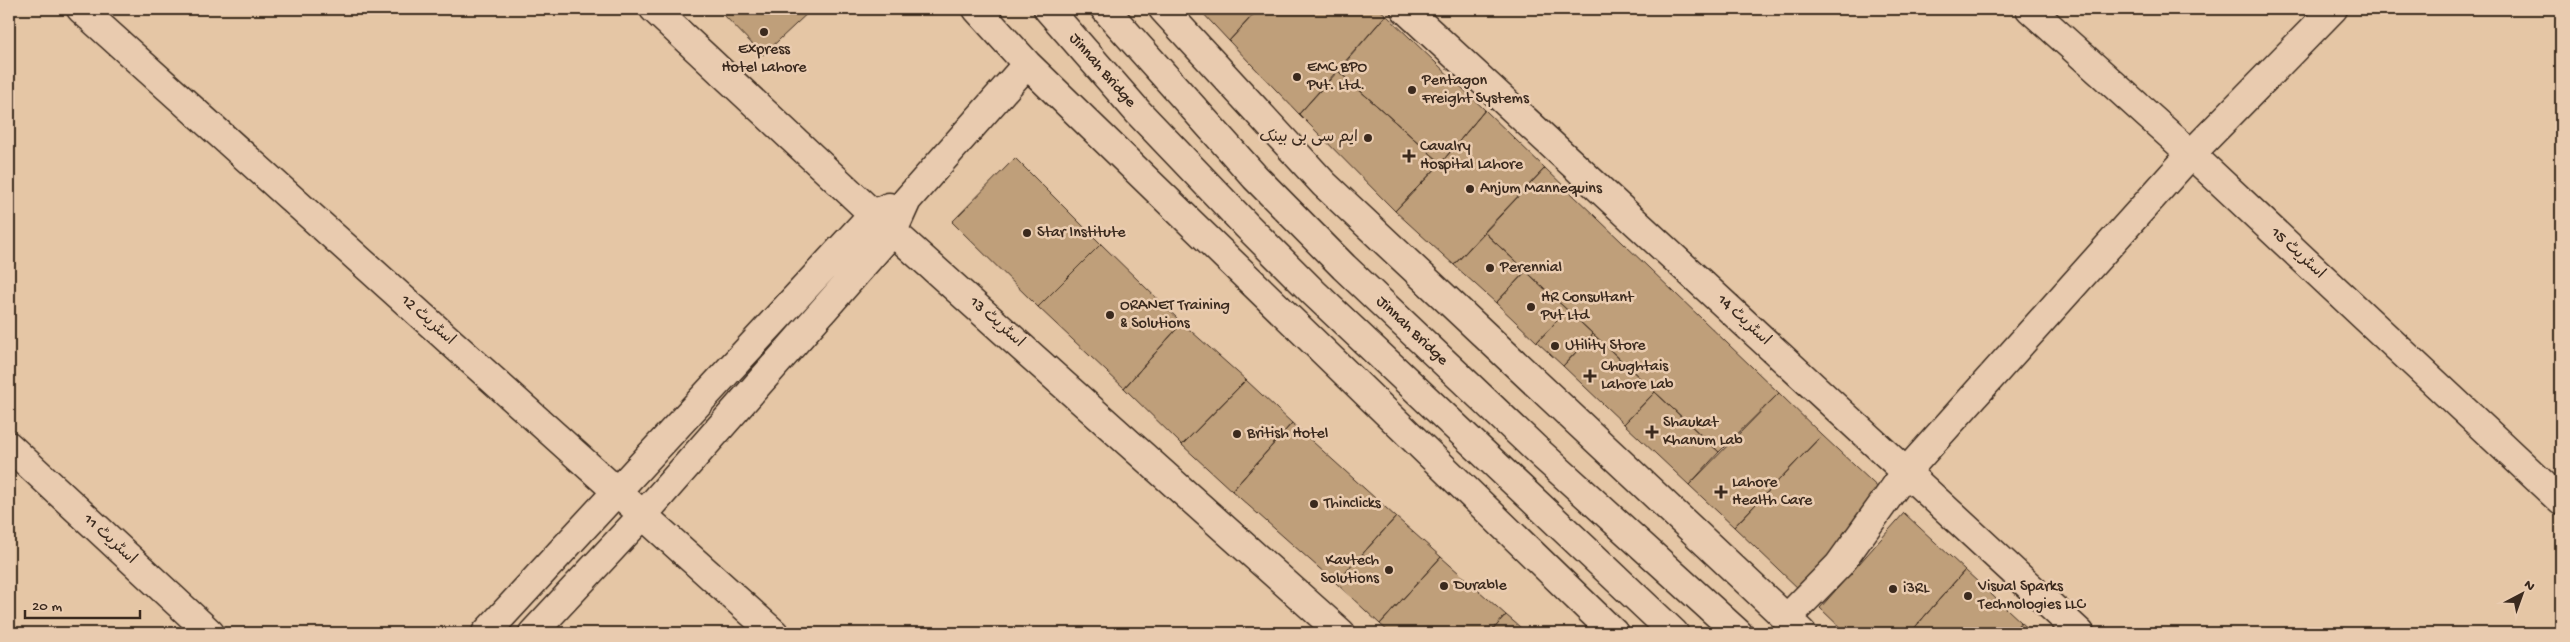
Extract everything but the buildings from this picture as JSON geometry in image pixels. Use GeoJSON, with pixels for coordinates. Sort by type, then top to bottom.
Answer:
{"type":"FeatureCollection","features":[{"type":"Feature","properties":{"kind":"street","name":"اسٹریٹ 12"},"geometry":{"type":"LineString","coordinates":[[81,9],[774,633]]}},
{"type":"Feature","properties":{"kind":"street","name":"اسٹریٹ 13"},"geometry":{"type":"LineString","coordinates":[[654,9],[873,214],[1341,633]]}},
{"type":"Feature","properties":{"kind":"street"},"geometry":{"type":"LineString","coordinates":[[977,9],[1027,64],[1614,633]]}},
{"type":"Feature","properties":{"kind":"street","name":"Jinnah Bridge"},"geometry":{"type":"LineString","coordinates":[[1048,9],[1138,112],[1274,253],[1674,633]]}},
{"type":"Feature","properties":{"kind":"street","name":"Jinnah Bridge"},"geometry":{"type":"LineString","coordinates":[[1106,9],[1243,164],[1344,267],[1541,454],[1738,633]]}},
{"type":"Feature","properties":{"kind":"street"},"geometry":{"type":"LineString","coordinates":[[1163,9],[1324,184],[1794,626],[1906,472],[2191,154],[2333,9]]}},
{"type":"Feature","properties":{"kind":"street","name":"اسٹریٹ 14"},"geometry":{"type":"LineString","coordinates":[[1405,9],[2080,633]]}},
{"type":"Feature","properties":{"kind":"street","name":"اسٹریٹ 15"},"geometry":{"type":"LineString","coordinates":[[2030,9],[2191,154],[2561,502]]}},
{"type":"Feature","properties":{"kind":"street"},"geometry":{"type":"LineString","coordinates":[[533,633],[643,515],[893,231],[907,200],[1027,64]]}},
{"type":"Feature","properties":{"kind":"street"},"geometry":{"type":"LineString","coordinates":[[486,633],[615,491],[873,214],[907,200]]}},
{"type":"Feature","properties":{"kind":"street","name":"اسٹریٹ 11"},"geometry":{"type":"LineString","coordinates":[[9,446],[210,633]]}},
{"type":"Feature","properties":{"kind":"place","name":"Express Hotel Lahore"},"geometry":{"type":"Point","coordinates":[764,32]}},
{"type":"Feature","properties":{"kind":"place","name":"EMC BPO Pvt. Ltd."},"geometry":{"type":"Point","coordinates":[1297,77]}},
{"type":"Feature","properties":{"kind":"place","name":"Pentagon Freight Systems"},"geometry":{"type":"Point","coordinates":[1412,90]}},
{"type":"Feature","properties":{"kind":"place","name":"ایم سی بی بینک"},"geometry":{"type":"Point","coordinates":[1368,138]}},
{"type":"Feature","properties":{"kind":"place","name":"Cavalry Hospital Lahore"},"geometry":{"type":"Point","coordinates":[1409,156]}},
{"type":"Feature","properties":{"kind":"place","name":"Anjum Mannequins"},"geometry":{"type":"Point","coordinates":[1470,189]}},
{"type":"Feature","properties":{"kind":"place","name":"Star Institute"},"geometry":{"type":"Point","coordinates":[1027,233]}},
{"type":"Feature","properties":{"kind":"place","name":"Perennial"},"geometry":{"type":"Point","coordinates":[1490,268]}},
{"type":"Feature","properties":{"kind":"place","name":"HR Consultant Pvt Ltd"},"geometry":{"type":"Point","coordinates":[1531,307]}},
{"type":"Feature","properties":{"kind":"place","name":"ORANET Training & Solutions"},"geometry":{"type":"Point","coordinates":[1110,315]}},
{"type":"Feature","properties":{"kind":"place","name":"Utility Store"},"geometry":{"type":"Point","coordinates":[1555,346]}},
{"type":"Feature","properties":{"kind":"place","name":"Chughtais Lahore Lab"},"geometry":{"type":"Point","coordinates":[1590,376]}},
{"type":"Feature","properties":{"kind":"place","name":"Shaukat Khanum Lab"},"geometry":{"type":"Point","coordinates":[1652,432]}},
{"type":"Feature","properties":{"kind":"place","name":"British Hotel"},"geometry":{"type":"Point","coordinates":[1237,434]}},
{"type":"Feature","properties":{"kind":"place","name":"Lahore Health Care"},"geometry":{"type":"Point","coordinates":[1721,492]}},
{"type":"Feature","properties":{"kind":"place","name":"Thinclicks"},"geometry":{"type":"Point","coordinates":[1314,504]}},
{"type":"Feature","properties":{"kind":"place","name":"Kavtech Solutions"},"geometry":{"type":"Point","coordinates":[1389,570]}},
{"type":"Feature","properties":{"kind":"place","name":"Durable"},"geometry":{"type":"Point","coordinates":[1444,586]}},
{"type":"Feature","properties":{"kind":"place","name":"i3RL"},"geometry":{"type":"Point","coordinates":[1893,589]}},
{"type":"Feature","properties":{"kind":"place","name":"Visual Sparks Technologies LLC"},"geometry":{"type":"Point","coordinates":[1968,596]}}]}
